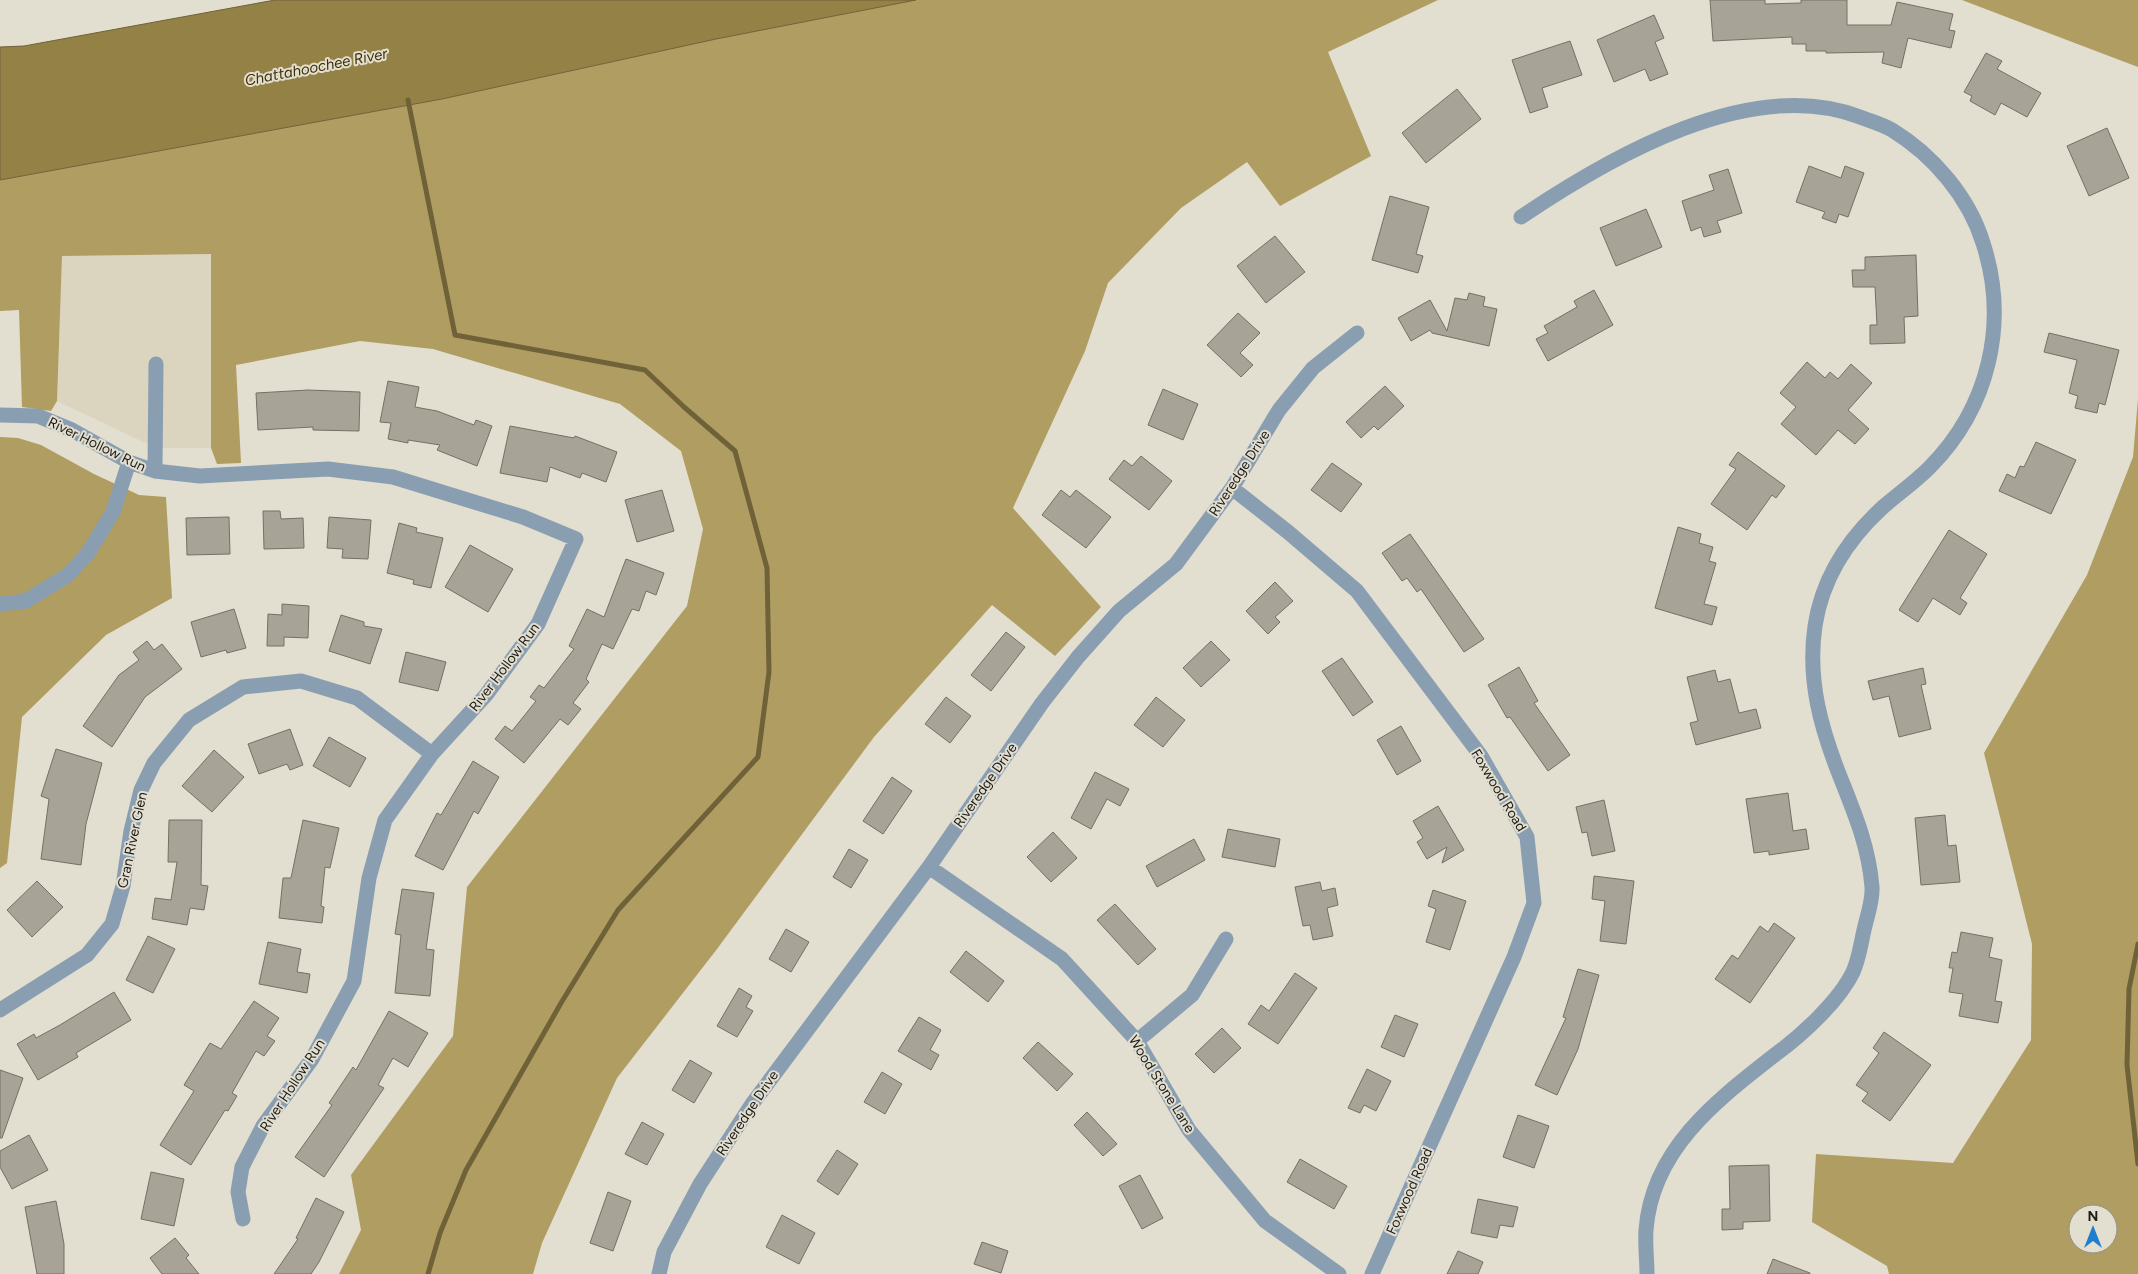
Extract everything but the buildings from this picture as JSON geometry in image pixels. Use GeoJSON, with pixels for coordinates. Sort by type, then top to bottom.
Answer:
{"type":"FeatureCollection","features":[{"type":"Feature","properties":{"kind":"street"},"geometry":{"type":"LineString","coordinates":[[1522,217],[1565,188],[1614,159],[1692,126],[1738,111],[1787,104],[1837,108],[1889,128],[1925,154],[1955,188],[1978,224],[1992,268],[1995,309],[1992,350],[1979,394],[1959,431],[1930,467],[1880,509],[1849,541],[1830,577],[1815,622],[1812,669],[1820,716],[1867,851],[1872,892],[1853,972],[1832,1002],[1802,1034],[1723,1096],[1676,1147],[1657,1181],[1646,1228],[1647,1274]]}},
{"type":"Feature","properties":{"kind":"street","name":"Riveredge Drive"},"geometry":{"type":"LineString","coordinates":[[659,1274],[664,1252],[700,1184],[752,1104],[929,867],[1042,703],[1119,611],[1176,564],[1232,488],[1284,403],[1313,368],[1357,334]]}},
{"type":"Feature","properties":{"kind":"street"},"geometry":{"type":"LineString","coordinates":[[155,471],[156,364]]}},
{"type":"Feature","properties":{"kind":"street","name":"River Hollow Run"},"geometry":{"type":"LineString","coordinates":[[0,415],[38,416],[72,430],[128,462],[155,471],[200,476],[328,469],[392,477],[523,517],[576,539],[538,624],[486,695],[432,754],[385,820],[369,878],[354,981],[312,1059],[264,1126],[242,1167],[238,1192],[243,1219]]}},
{"type":"Feature","properties":{"kind":"street"},"geometry":{"type":"LineString","coordinates":[[0,604],[26,601],[68,575],[88,553],[113,512],[128,462]]}},
{"type":"Feature","properties":{"kind":"street","name":"Foxwood Road"},"geometry":{"type":"LineString","coordinates":[[1232,488],[1288,532],[1357,591],[1482,756],[1527,837],[1534,903],[1514,957],[1372,1274]]}},
{"type":"Feature","properties":{"kind":"street","name":"Gran River Glen"},"geometry":{"type":"LineString","coordinates":[[0,1010],[87,955],[112,924],[123,886],[131,831],[141,790],[154,763],[189,720],[243,687],[301,681],[357,698],[432,754]]}},
{"type":"Feature","properties":{"kind":"street","name":"Wood Stone Lane"},"geometry":{"type":"LineString","coordinates":[[929,867],[1062,959],[1137,1041],[1189,1130],[1264,1221],[1339,1274]]}},
{"type":"Feature","properties":{"kind":"street"},"geometry":{"type":"LineString","coordinates":[[1137,1041],[1192,995],[1226,939]]}},
{"type":"Feature","properties":{"kind":"shaded area"},"geometry":{"type":"Polygon","coordinates":[[[916,0],[1438,0],[1328,52],[1371,156],[1280,206],[1247,162],[1181,208],[1108,283],[1085,351],[1013,508],[1101,607],[1055,656],[992,605],[874,737],[717,949],[617,1078],[542,1243],[533,1274],[339,1274],[361,1230],[351,1175],[453,1036],[467,887],[687,606],[703,529],[681,451],[620,404],[433,349],[360,341],[236,365],[241,463],[217,464],[211,448],[211,254],[62,256],[57,401],[51,411],[22,407],[19,310],[0,311],[0,180],[442,99],[716,39],[916,0]]]}},
{"type":"Feature","properties":{"kind":"shaded area"},"geometry":{"type":"Polygon","coordinates":[[[1962,0],[2138,0],[2138,67],[1962,0]]]}},
{"type":"Feature","properties":{"kind":"shaded area"},"geometry":{"type":"Polygon","coordinates":[[[211,254],[211,448],[156,448],[57,401],[62,256],[211,254]]]}},
{"type":"Feature","properties":{"kind":"shaded area"},"geometry":{"type":"Polygon","coordinates":[[[2138,399],[2138,1274],[1889,1274],[1887,1266],[1812,1222],[1816,1154],[1953,1163],[2031,1040],[2032,944],[1984,753],[2087,575],[2133,457],[2138,399]]]}},
{"type":"Feature","properties":{"kind":"shaded area"},"geometry":{"type":"Polygon","coordinates":[[[0,437],[18,438],[41,445],[94,474],[139,495],[166,497],[172,598],[106,635],[22,717],[7,863],[0,868],[0,437]]]}},
{"type":"Feature","properties":{"kind":"water","name":"Chattahoochee River"},"geometry":{"type":"Polygon","coordinates":[[[275,0],[916,0],[716,39],[442,99],[0,180],[0,47],[24,46],[275,0]]]}},
{"type":"Feature","properties":{"kind":"waterway"},"geometry":{"type":"LineString","coordinates":[[408,100],[455,335],[645,370],[735,451],[767,568],[769,672],[758,757],[618,910],[561,1003],[466,1170],[440,1233],[428,1274]]}},
{"type":"Feature","properties":{"kind":"waterway"},"geometry":{"type":"LineString","coordinates":[[2138,944],[2129,989],[2127,1065],[2138,1164]]}}]}
